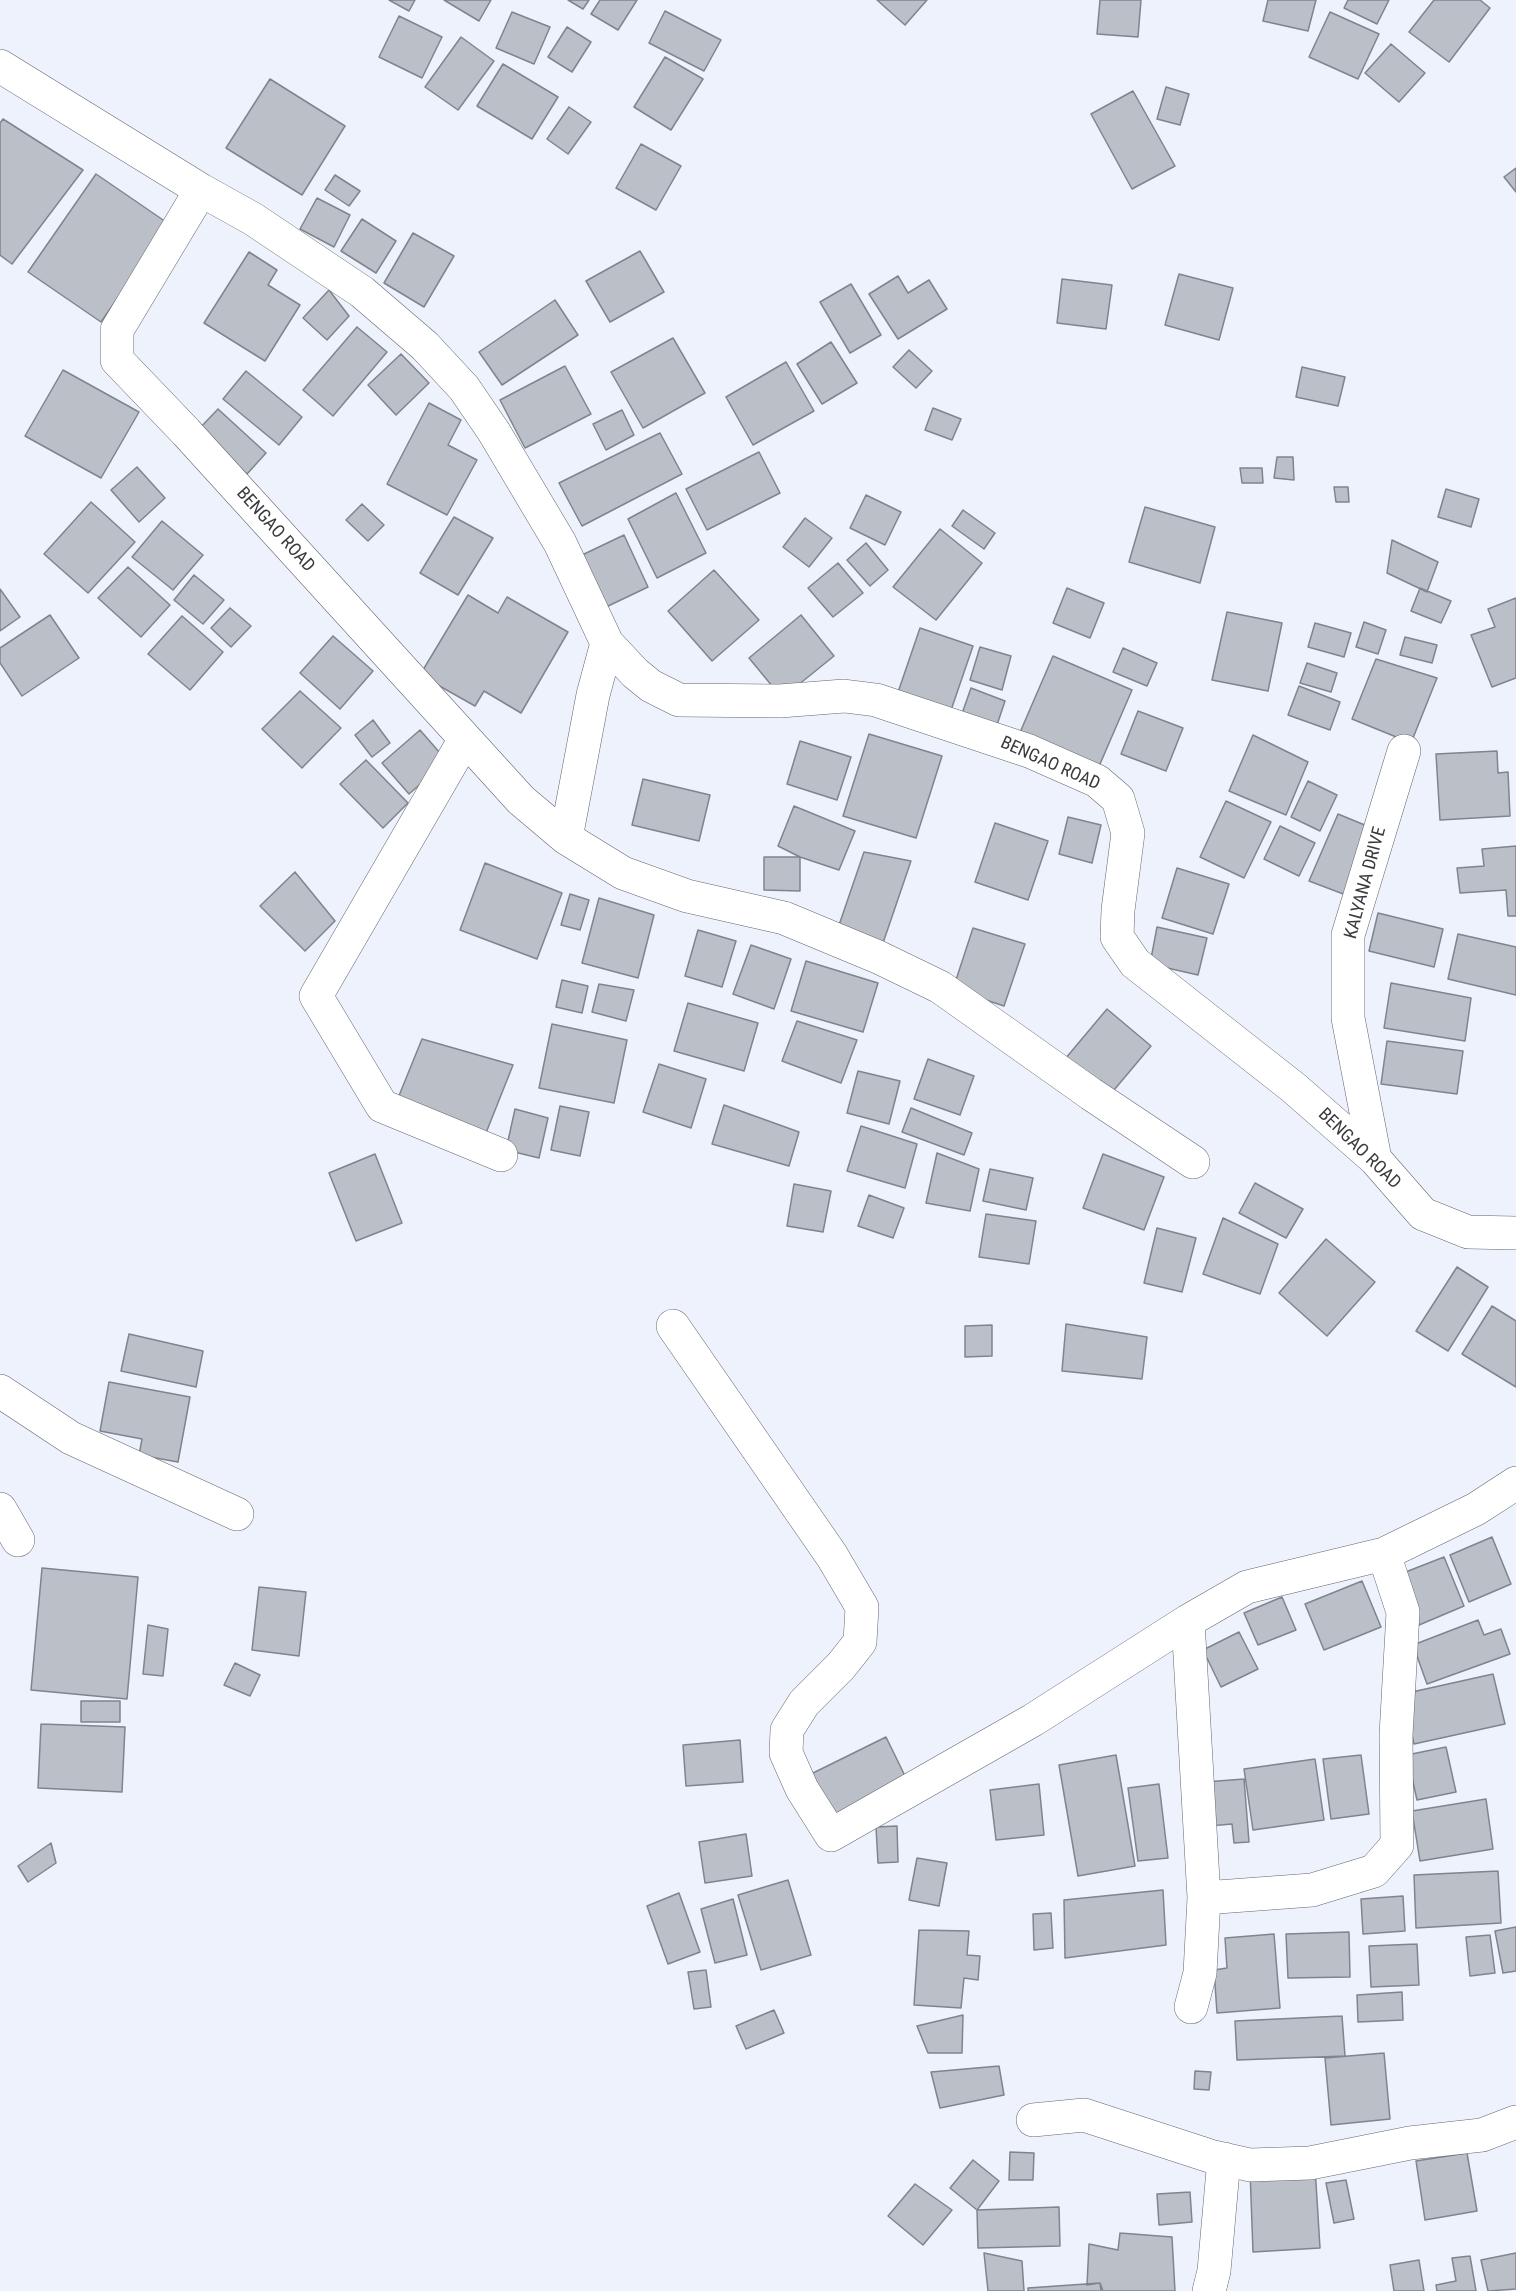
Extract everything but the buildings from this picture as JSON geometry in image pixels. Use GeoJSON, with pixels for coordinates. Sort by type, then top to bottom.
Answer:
{"type":"FeatureCollection","features":[{"type":"Feature","properties":{"kind":"street","name":"BENGAO ROAD"},"geometry":{"type":"LineString","coordinates":[[0,66],[201,190],[253,219],[362,292],[425,346],[464,388],[494,432],[560,543],[608,643],[651,687],[679,700],[780,702],[844,696],[876,700],[1029,752],[1096,781],[1118,799],[1128,833],[1118,910],[1117,937],[1135,963],[1294,1088],[1375,1159],[1423,1214],[1468,1232],[1516,1233]]}},
{"type":"Feature","properties":{"kind":"street","name":"BENGAO ROAD"},"geometry":{"type":"LineString","coordinates":[[201,190],[117,330],[117,360],[186,432],[521,800],[566,838],[622,873],[687,896],[784,918],[878,957],[940,987],[1091,1094],[1193,1162]]}},
{"type":"Feature","properties":{"kind":"street"},"geometry":{"type":"LineString","coordinates":[[566,838],[593,695],[608,643]]}},
{"type":"Feature","properties":{"kind":"street"},"geometry":{"type":"LineString","coordinates":[[465,739],[316,996],[382,1106],[501,1155]]}},
{"type":"Feature","properties":{"kind":"street","name":"KALYANA DRIVE"},"geometry":{"type":"LineString","coordinates":[[1375,1159],[1348,1018],[1348,935],[1404,751]]}},
{"type":"Feature","properties":{"kind":"street"},"geometry":{"type":"LineString","coordinates":[[673,1326],[832,1556],[862,1607],[860,1642],[841,1666],[804,1703],[787,1730],[786,1753],[802,1788],[831,1835],[1033,1720],[1188,1621],[1247,1587],[1384,1554],[1476,1509],[1516,1483]]}},
{"type":"Feature","properties":{"kind":"street"},"geometry":{"type":"LineString","coordinates":[[0,1391],[71,1438],[237,1514]]}},
{"type":"Feature","properties":{"kind":"street"},"geometry":{"type":"LineString","coordinates":[[0,1509],[18,1540]]}},
{"type":"Feature","properties":{"kind":"street"},"geometry":{"type":"LineString","coordinates":[[1204,1898],[1312,1890],[1374,1871],[1397,1845],[1396,1735],[1403,1612],[1384,1554]]}},
{"type":"Feature","properties":{"kind":"street"},"geometry":{"type":"LineString","coordinates":[[1188,1621],[1204,1898],[1200,1973],[1191,2007]]}},
{"type":"Feature","properties":{"kind":"street"},"geometry":{"type":"LineString","coordinates":[[1033,2120],[1084,2115],[1250,2165],[1310,2163],[1410,2143],[1482,2135],[1516,2122]]}},
{"type":"Feature","properties":{"kind":"street"},"geometry":{"type":"LineString","coordinates":[[1209,2291],[1214,2271],[1224,2159]]}}]}
